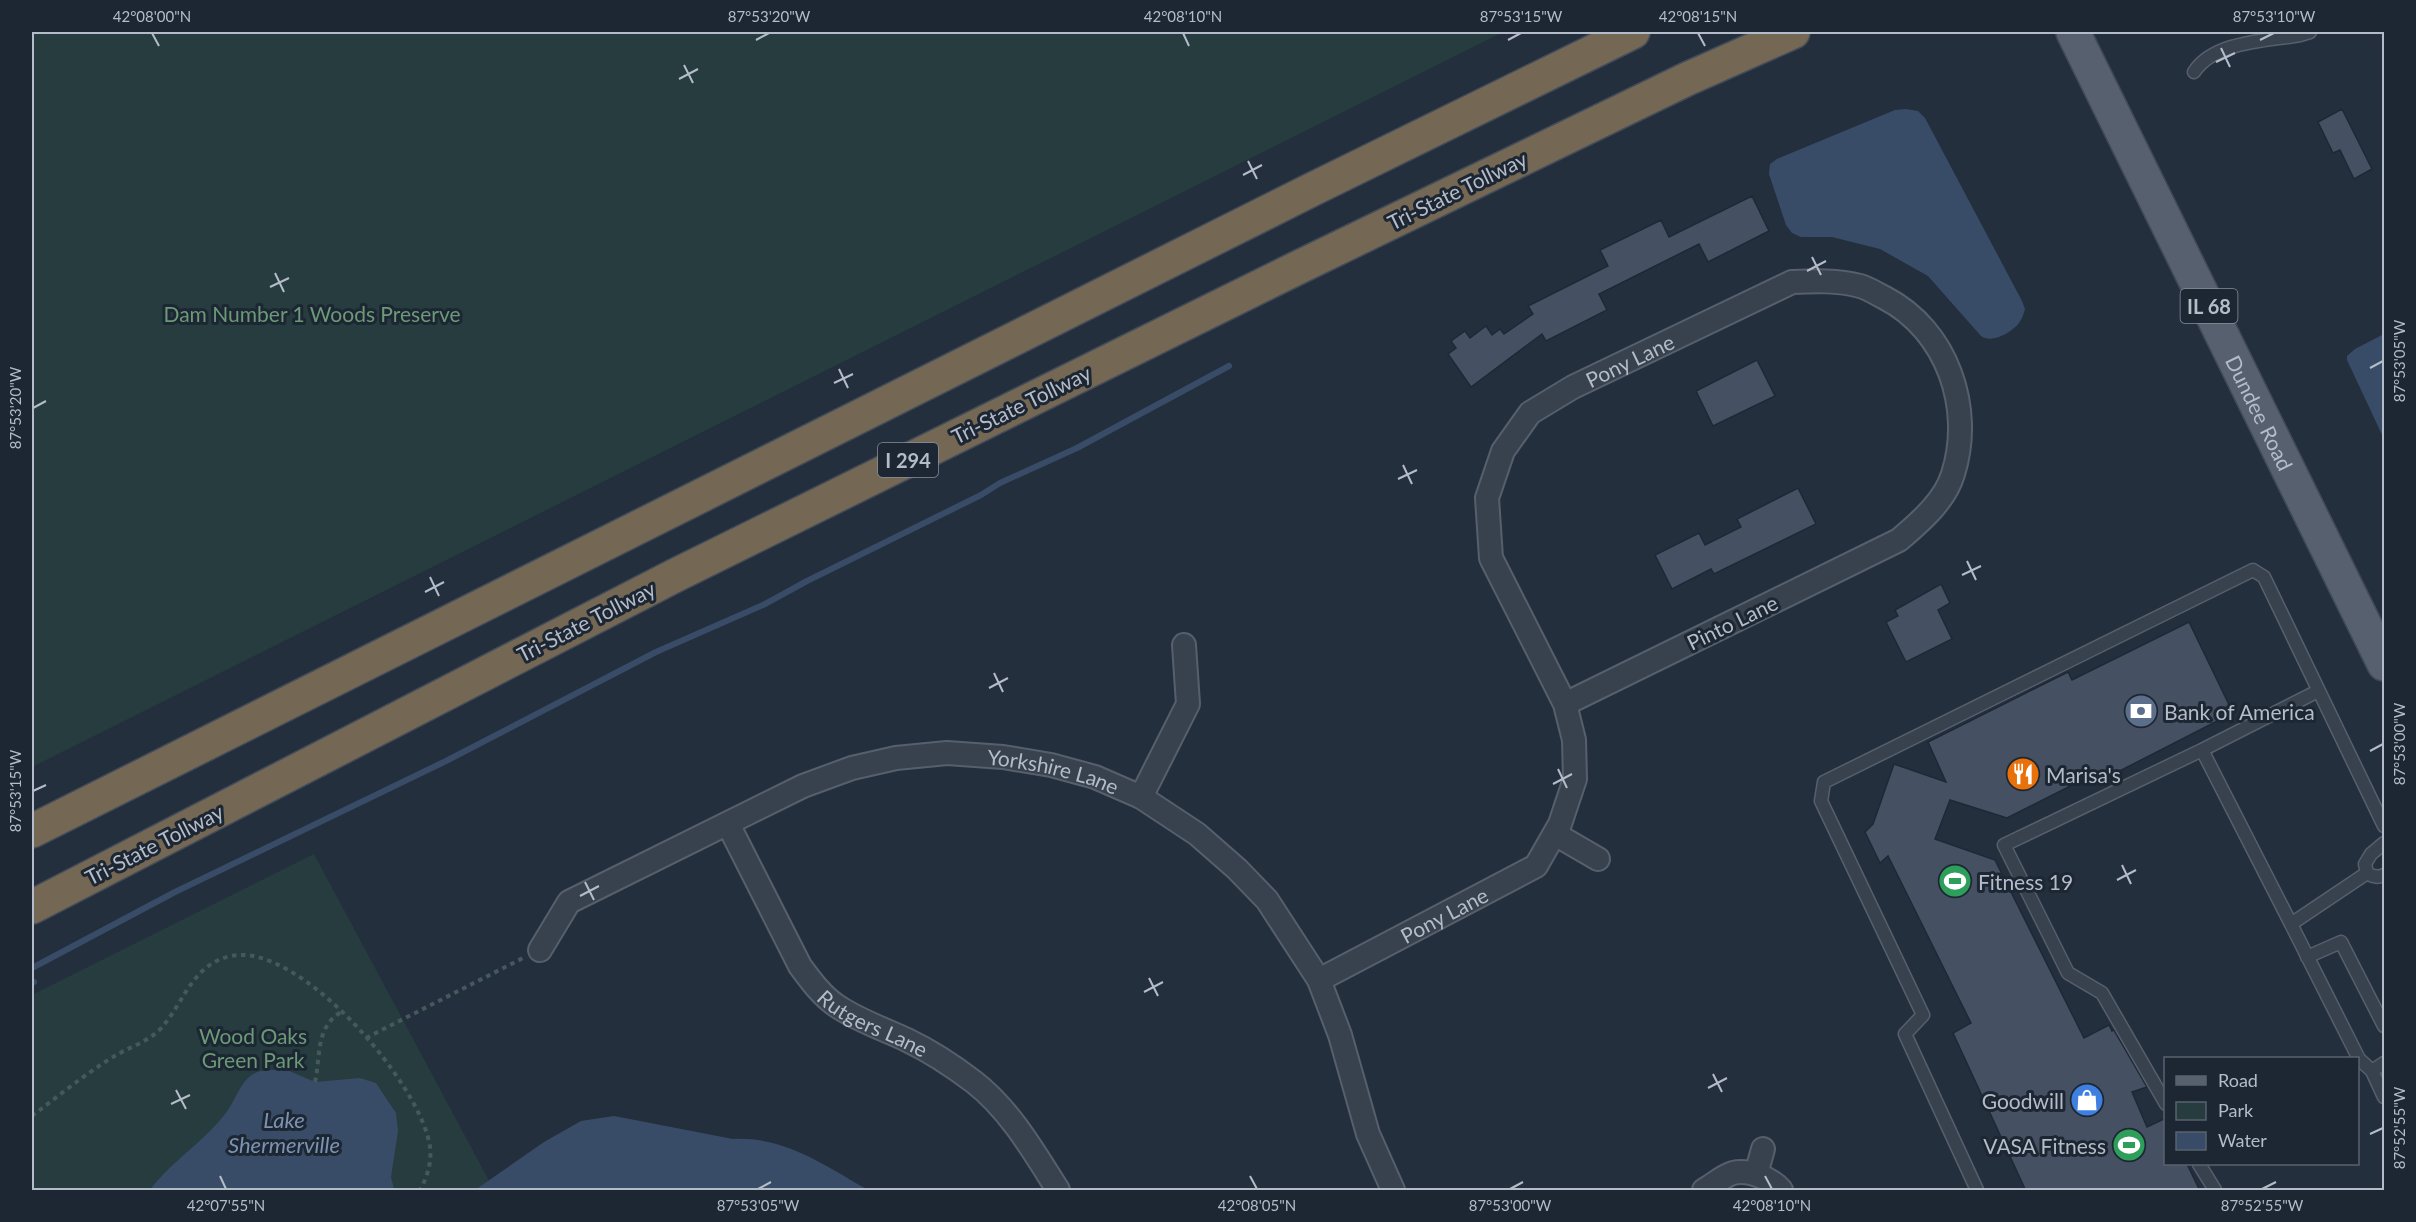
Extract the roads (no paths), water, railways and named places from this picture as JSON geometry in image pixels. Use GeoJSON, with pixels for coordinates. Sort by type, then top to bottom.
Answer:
{"type":"FeatureCollection","features":[{"type":"Feature","properties":{"kind":"highway"},"geometry":{"type":"LineString","coordinates":[[32,831],[1326,183],[1633,32]]}},
{"type":"Feature","properties":{"kind":"highway","name":"Tri-State Tollway"},"geometry":{"type":"LineString","coordinates":[[32,908],[676,575],[1295,269],[1687,79],[1793,32]]}},
{"type":"Feature","properties":{"kind":"main road","name":"Dundee Road"},"geometry":{"type":"LineString","coordinates":[[2073,32],[2385,664]]}},
{"type":"Feature","properties":{"kind":"street","name":"Pony Lane"},"geometry":{"type":"LineString","coordinates":[[1319,980],[1536,866],[1560,824],[1575,779],[1574,740],[1565,704],[1491,558],[1487,498],[1503,451],[1530,413],[1573,387],[1792,282],[1827,280],[1862,286],[1900,306],[1932,336],[1954,381],[1962,427],[1953,476],[1931,512],[1899,540]]}},
{"type":"Feature","properties":{"kind":"street","name":"Pinto Lane"},"geometry":{"type":"LineString","coordinates":[[1565,704],[1899,540]]}},
{"type":"Feature","properties":{"kind":"street"},"geometry":{"type":"LineString","coordinates":[[1141,797],[1188,704],[1184,645]]}},
{"type":"Feature","properties":{"kind":"street","name":"Yorkshire Lane"},"geometry":{"type":"LineString","coordinates":[[540,950],[569,902],[802,786],[852,768],[896,758],[947,753],[1003,757],[1052,765],[1095,777],[1141,797],[1197,834],[1267,900],[1319,980],[1340,1035],[1368,1134],[1393,1191]]}},
{"type":"Feature","properties":{"kind":"street","name":"Rutgers Lane"},"geometry":{"type":"LineString","coordinates":[[728,824],[800,966],[814,986],[835,1005],[851,1015],[908,1041],[975,1083],[1001,1107],[1023,1135],[1058,1191]]}},
{"type":"Feature","properties":{"kind":"street"},"geometry":{"type":"LineString","coordinates":[[1555,834],[1598,859]]}},
{"type":"Feature","properties":{"kind":"street"},"geometry":{"type":"LineString","coordinates":[[1756,1174],[1763,1149]]}},
{"type":"Feature","properties":{"kind":"street"},"geometry":{"type":"LineString","coordinates":[[1704,1191],[1734,1173],[1756,1174],[1776,1184],[1781,1191]]}},
{"type":"Feature","properties":{"kind":"lane"},"geometry":{"type":"LineString","coordinates":[[2194,72],[2200,62],[2226,48],[2310,32]]}},
{"type":"Feature","properties":{"kind":"lane"},"geometry":{"type":"LineString","coordinates":[[1977,1191],[1905,1034],[1923,1015],[1821,801],[1824,782],[2253,570],[2265,577],[2385,826]]}},
{"type":"Feature","properties":{"kind":"lane"},"geometry":{"type":"LineString","coordinates":[[2164,1101],[2102,993],[2068,973],[2004,845],[2202,750],[2318,691]]}},
{"type":"Feature","properties":{"kind":"lane"},"geometry":{"type":"LineString","coordinates":[[2202,750],[2358,1057]]}},
{"type":"Feature","properties":{"kind":"lane"},"geometry":{"type":"LineString","coordinates":[[2385,843],[2370,854],[2365,864],[2367,873],[2371,876],[2385,875]]}},
{"type":"Feature","properties":{"kind":"lane"},"geometry":{"type":"LineString","coordinates":[[2291,924],[2367,873]]}},
{"type":"Feature","properties":{"kind":"lane"},"geometry":{"type":"LineString","coordinates":[[2307,957],[2341,942],[2385,1026]]}},
{"type":"Feature","properties":{"kind":"lane"},"geometry":{"type":"LineString","coordinates":[[2359,1059],[2372,1071],[2385,1097]]}},
{"type":"Feature","properties":{"kind":"lane"},"geometry":{"type":"LineString","coordinates":[[2372,1071],[2385,1063]]}},
{"type":"Feature","properties":{"kind":"lane"},"geometry":{"type":"LineString","coordinates":[[2200,1165],[2215,1191]]}},
{"type":"Feature","properties":{"kind":"water"},"geometry":{"type":"Polygon","coordinates":[[[1895,110],[1918,111],[1925,118],[2022,301],[2025,309],[2023,316],[2012,330],[2002,336],[1991,339],[1981,336],[1928,276],[1880,249],[1832,237],[1801,237],[1792,233],[1786,225],[1769,174],[1770,164],[1777,159],[1895,110]]]}},
{"type":"Feature","properties":{"kind":"water"},"geometry":{"type":"Polygon","coordinates":[[[2384,334],[2384,439],[2347,356],[2355,349],[2384,334]]]}},
{"type":"Feature","properties":{"kind":"water","name":"Lake Shermerville"},"geometry":{"type":"Polygon","coordinates":[[[287,1070],[315,1082],[360,1078],[376,1083],[396,1113],[398,1131],[391,1177],[394,1189],[397,1190],[150,1190],[168,1169],[219,1121],[250,1076],[262,1071],[287,1070]]]}},
{"type":"Feature","properties":{"kind":"water"},"geometry":{"type":"Polygon","coordinates":[[[614,1116],[733,1139],[770,1142],[804,1154],[868,1190],[475,1190],[544,1142],[581,1121],[614,1116]]]}},
{"type":"Feature","properties":{"kind":"waterway"},"geometry":{"type":"LineString","coordinates":[[32,968],[175,892],[446,761],[656,652],[763,605],[981,495],[1000,483],[1077,448],[1229,366]]}},
{"type":"Feature","properties":{"kind":"place","name":"Bank of America"},"geometry":{"type":"Point","coordinates":[2141,711]}},
{"type":"Feature","properties":{"kind":"place","name":"Marisa's"},"geometry":{"type":"Point","coordinates":[2023,774]}},
{"type":"Feature","properties":{"kind":"place","name":"Fitness 19"},"geometry":{"type":"Point","coordinates":[1955,881]}},
{"type":"Feature","properties":{"kind":"place","name":"Goodwill"},"geometry":{"type":"Point","coordinates":[2087,1100]}},
{"type":"Feature","properties":{"kind":"place","name":"VASA Fitness"},"geometry":{"type":"Point","coordinates":[2129,1145]}},
{"type":"Feature","properties":{"kind":"park label","name":"Dam Number 1 Woods Preserve"},"geometry":{"type":"Point","coordinates":[312,313]}},
{"type":"Feature","properties":{"kind":"park label","name":"Wood Oaks Green Park"},"geometry":{"type":"Point","coordinates":[253,1047]}}]}
